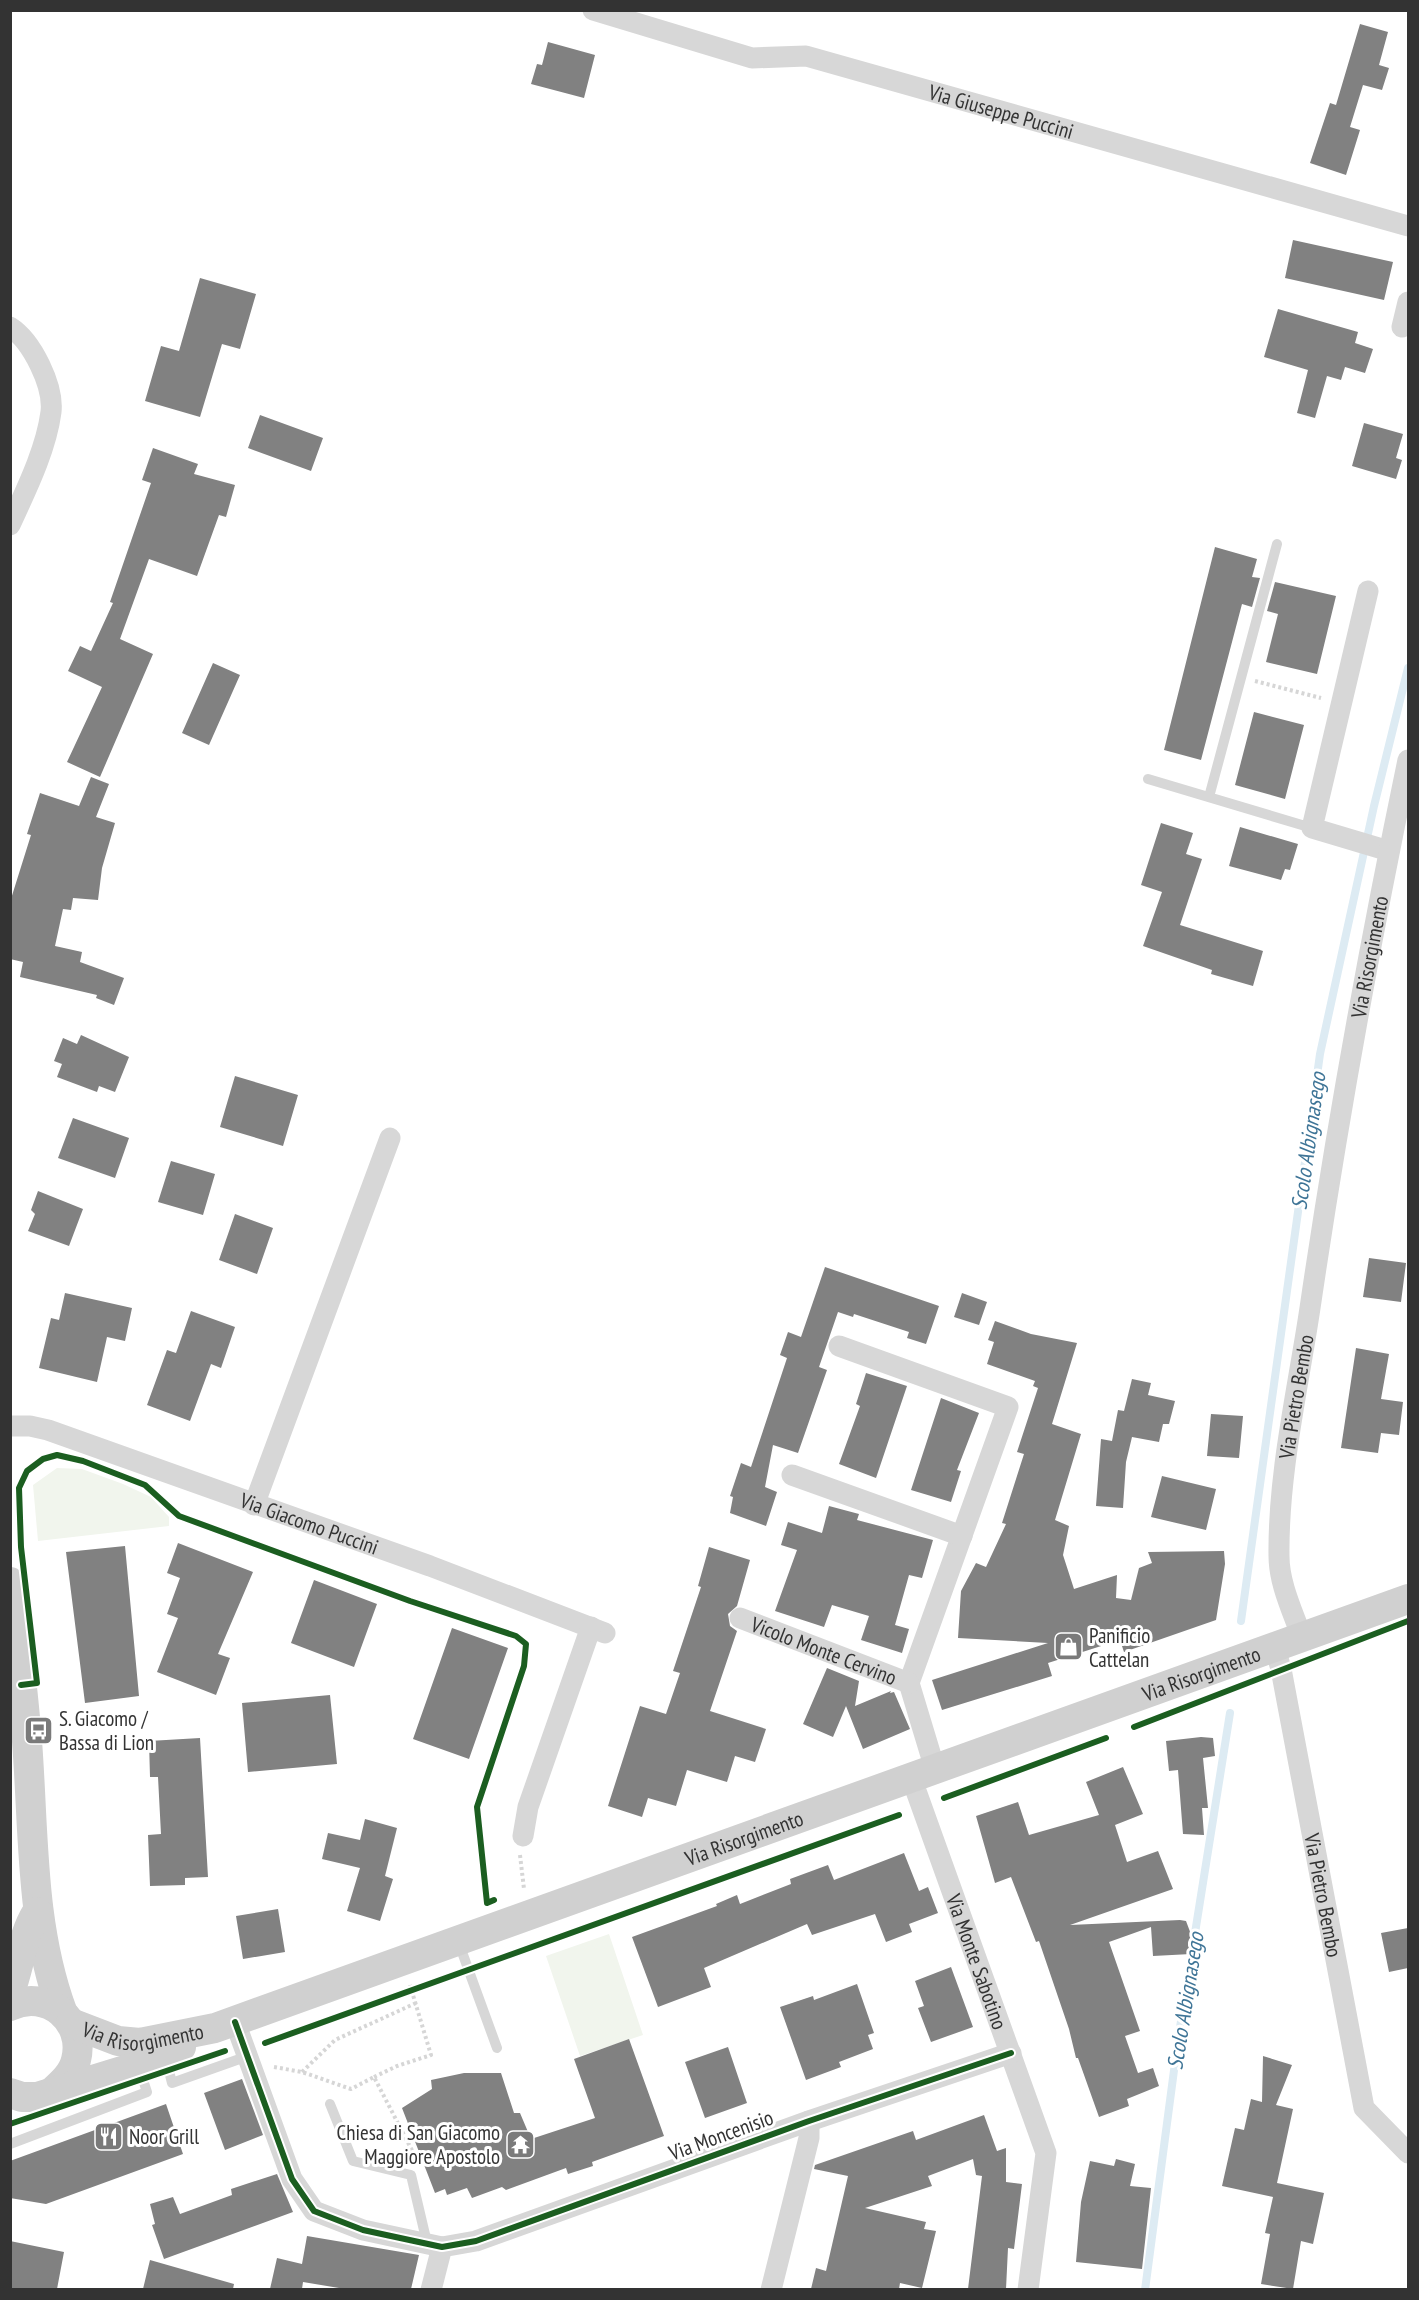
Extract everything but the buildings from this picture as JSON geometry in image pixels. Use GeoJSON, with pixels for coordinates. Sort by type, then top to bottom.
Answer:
{"type":"FeatureCollection","features":[{"type":"Feature","properties":{"kind":"main road"},"geometry":{"type":"LineString","coordinates":[[10,1582],[16,1692],[37,1912],[46,1962],[78,2040],[76,2061],[66,2079],[24,2097]]}},
{"type":"Feature","properties":{"kind":"main road"},"geometry":{"type":"LineString","coordinates":[[1288,1643],[1408,1599]]}},
{"type":"Feature","properties":{"kind":"main road","name":"Via Risorgimento"},"geometry":{"type":"LineString","coordinates":[[24,2097],[152,2060],[225,2025],[402,1960],[1288,1643]]}},
{"type":"Feature","properties":{"kind":"main road"},"geometry":{"type":"LineString","coordinates":[[10,1992],[22,1957],[27,1929],[37,1912]]}},
{"type":"Feature","properties":{"kind":"main road","name":"Via Risorgimento"},"geometry":{"type":"LineString","coordinates":[[10,2006],[33,2001],[50,2004],[67,2017],[118,2041],[140,2043],[225,2025]]}},
{"type":"Feature","properties":{"kind":"street","name":"Via Giuseppe Puccini"},"geometry":{"type":"LineString","coordinates":[[593,10],[752,58],[806,56],[1408,226]]}},
{"type":"Feature","properties":{"kind":"street"},"geometry":{"type":"LineString","coordinates":[[1402,327],[1408,302]]}},
{"type":"Feature","properties":{"kind":"street"},"geometry":{"type":"LineString","coordinates":[[10,327],[34,353],[48,388],[51,411],[41,447],[10,525]]}},
{"type":"Feature","properties":{"kind":"street"},"geometry":{"type":"LineString","coordinates":[[1368,591],[1312,828],[1374,847]]}},
{"type":"Feature","properties":{"kind":"street","name":"Via Risorgimento"},"geometry":{"type":"LineString","coordinates":[[1332,1154],[1374,847],[1408,760]]}},
{"type":"Feature","properties":{"kind":"street"},"geometry":{"type":"LineString","coordinates":[[254,1505],[390,1138]]}},
{"type":"Feature","properties":{"kind":"street","name":"Via Pietro Bembo"},"geometry":{"type":"LineString","coordinates":[[1332,1154],[1284,1480],[1279,1557],[1285,1592],[1288,1643],[1281,1669],[1364,2108],[1408,2153]]}},
{"type":"Feature","properties":{"kind":"street","name":"Vicolo Monte Cervino"},"geometry":{"type":"LineString","coordinates":[[840,1346],[1008,1407],[909,1683],[923,1773]]}},
{"type":"Feature","properties":{"kind":"street","name":"Via Giacomo Puccini"},"geometry":{"type":"LineString","coordinates":[[10,1426],[30,1426],[48,1430],[430,1566],[598,1630],[528,1807],[523,1836]]}},
{"type":"Feature","properties":{"kind":"street"},"geometry":{"type":"LineString","coordinates":[[792,1474],[962,1536]]}},
{"type":"Feature","properties":{"kind":"street","name":"Vicolo Monte Cervino"},"geometry":{"type":"LineString","coordinates":[[740,1618],[909,1683]]}},
{"type":"Feature","properties":{"kind":"street","name":"Via Monte Sabotino"},"geometry":{"type":"LineString","coordinates":[[923,1773],[1011,2053],[1046,2153],[1028,2289]]}},
{"type":"Feature","properties":{"kind":"street"},"geometry":{"type":"LineString","coordinates":[[225,2025],[248,2056],[292,2179],[314,2211],[363,2230],[434,2245],[430,2289]]}},
{"type":"Feature","properties":{"kind":"street","name":"Via Moncenisio"},"geometry":{"type":"LineString","coordinates":[[434,2245],[476,2241],[809,2121],[1011,2053]]}},
{"type":"Feature","properties":{"kind":"street"},"geometry":{"type":"LineString","coordinates":[[771,2289],[809,2138],[809,2121]]}},
{"type":"Feature","properties":{"kind":"lane"},"geometry":{"type":"LineString","coordinates":[[1209,796],[1277,544]]}},
{"type":"Feature","properties":{"kind":"lane"},"geometry":{"type":"LineString","coordinates":[[1148,779],[1312,828]]}},
{"type":"Feature","properties":{"kind":"lane"},"geometry":{"type":"LineString","coordinates":[[458,1941],[497,2048]]}},
{"type":"Feature","properties":{"kind":"lane"},"geometry":{"type":"LineString","coordinates":[[152,2060],[172,2083],[248,2056]]}},
{"type":"Feature","properties":{"kind":"lane"},"geometry":{"type":"LineString","coordinates":[[10,2144],[147,2092],[152,2060]]}},
{"type":"Feature","properties":{"kind":"lane"},"geometry":{"type":"LineString","coordinates":[[330,2104],[352,2161],[411,2175],[434,2245]]}},
{"type":"Feature","properties":{"kind":"path"},"geometry":{"type":"LineString","coordinates":[[1241,677],[1342,704]]}},
{"type":"Feature","properties":{"kind":"path"},"geometry":{"type":"LineString","coordinates":[[523,1836],[519,1858],[523,1887],[534,1912]]}},
{"type":"Feature","properties":{"kind":"path"},"geometry":{"type":"LineString","coordinates":[[271,2060],[274,2068],[302,2072],[351,2089],[397,2066],[431,2055],[402,1960]]}},
{"type":"Feature","properties":{"kind":"path"},"geometry":{"type":"LineString","coordinates":[[302,2072],[335,2040],[416,2003]]}},
{"type":"Feature","properties":{"kind":"path"},"geometry":{"type":"LineString","coordinates":[[374,2078],[419,2164]]}},
{"type":"Feature","properties":{"kind":"shaded area"},"geometry":{"type":"Polygon","coordinates":[[[57,1468],[82,1469],[151,1497],[169,1517],[169,1526],[38,1541],[33,1485],[57,1468]]]}},
{"type":"Feature","properties":{"kind":"shaded area"},"geometry":{"type":"Polygon","coordinates":[[[609,1934],[643,2035],[580,2056],[546,1956],[609,1934]]]}},
{"type":"Feature","properties":{"kind":"waterway","name":"Scolo Albignasego"},"geometry":{"type":"LineString","coordinates":[[1241,1621],[1320,1054],[1374,806],[1408,668]]}},
{"type":"Feature","properties":{"kind":"waterway","name":"Scolo Albignasego"},"geometry":{"type":"LineString","coordinates":[[1145,2290],[1178,2040],[1230,1713]]}},
{"type":"Feature","properties":{"kind":"cycle path"},"geometry":{"type":"LineString","coordinates":[[21,1685],[37,1683],[21,1547],[19,1488],[27,1471],[43,1459],[57,1455],[83,1461],[145,1485],[179,1516],[410,1601],[516,1636],[526,1644],[524,1666],[477,1807],[487,1903],[494,1900]]}},
{"type":"Feature","properties":{"kind":"cycle path"},"geometry":{"type":"LineString","coordinates":[[1134,1727],[1408,1621]]}},
{"type":"Feature","properties":{"kind":"cycle path"},"geometry":{"type":"LineString","coordinates":[[944,1798],[1106,1738]]}},
{"type":"Feature","properties":{"kind":"cycle path"},"geometry":{"type":"LineString","coordinates":[[265,2043],[899,1815]]}},
{"type":"Feature","properties":{"kind":"cycle path"},"geometry":{"type":"LineString","coordinates":[[235,2022],[292,2179],[314,2211],[363,2230],[442,2247],[476,2241],[809,2121],[1011,2053]]}},
{"type":"Feature","properties":{"kind":"cycle path"},"geometry":{"type":"LineString","coordinates":[[10,2124],[225,2051]]}},
{"type":"Feature","properties":{"kind":"place","name":"Panificio Cattelan"},"geometry":{"type":"Point","coordinates":[1068,1647]}},
{"type":"Feature","properties":{"kind":"place","name":"S. Giacomo / Bassa di Lion"},"geometry":{"type":"Point","coordinates":[38,1730]}},
{"type":"Feature","properties":{"kind":"place","name":"Noor Grill"},"geometry":{"type":"Point","coordinates":[108,2136]}},
{"type":"Feature","properties":{"kind":"place","name":"Chiesa di San Giacomo Maggiore Apostolo"},"geometry":{"type":"Point","coordinates":[521,2144]}}]}
